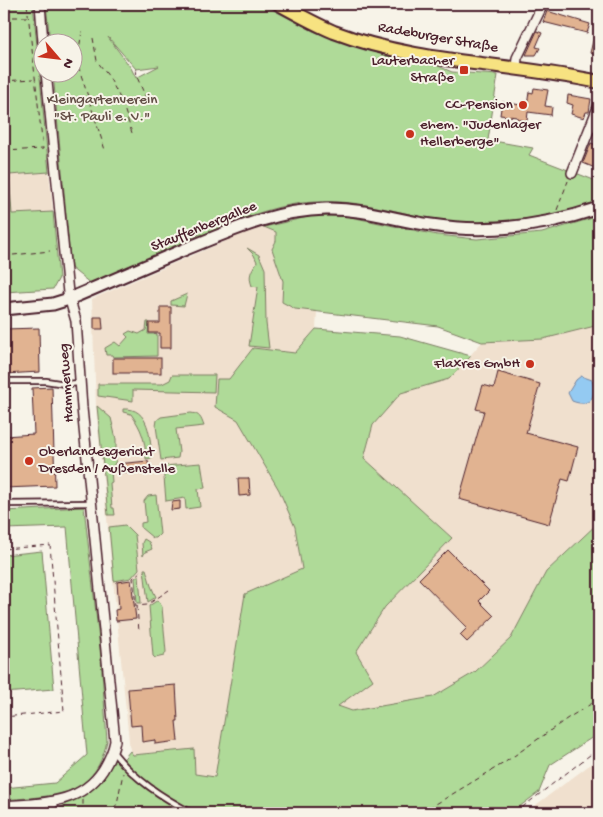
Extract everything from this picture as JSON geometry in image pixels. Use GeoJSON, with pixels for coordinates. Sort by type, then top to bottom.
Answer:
{"type":"FeatureCollection","features":[{"type":"Feature","properties":{"kind":"main road","name":"Radeburger Straße"},"geometry":{"type":"LineString","coordinates":[[280,4],[332,31],[377,45],[599,82]]}},
{"type":"Feature","properties":{"kind":"main road","name":"Stauffenbergallee"},"geometry":{"type":"LineString","coordinates":[[4,309],[53,304],[69,299],[245,225],[294,212],[325,209],[352,210],[429,225],[476,229],[514,228],[551,222],[599,208]]}},
{"type":"Feature","properties":{"kind":"street"},"geometry":{"type":"LineString","coordinates":[[40,4],[42,32]]}},
{"type":"Feature","properties":{"kind":"street"},"geometry":{"type":"LineString","coordinates":[[516,68],[517,58],[543,4]]}},
{"type":"Feature","properties":{"kind":"street","name":"Hammerweg"},"geometry":{"type":"LineString","coordinates":[[4,806],[60,801],[83,791],[100,775],[113,752],[115,741],[82,408],[82,382],[76,321],[69,299],[47,82]]}},
{"type":"Feature","properties":{"kind":"street"},"geometry":{"type":"LineString","coordinates":[[572,172],[599,105]]}},
{"type":"Feature","properties":{"kind":"lane"},"geometry":{"type":"LineString","coordinates":[[4,381],[46,381],[65,384],[82,382]]}},
{"type":"Feature","properties":{"kind":"lane"},"geometry":{"type":"LineString","coordinates":[[4,504],[91,503]]}},
{"type":"Feature","properties":{"kind":"lane"},"geometry":{"type":"LineString","coordinates":[[113,752],[127,769],[147,786],[168,801],[192,813]]}},
{"type":"Feature","properties":{"kind":"lane"},"geometry":{"type":"LineString","coordinates":[[45,813],[60,801]]}},
{"type":"Feature","properties":{"kind":"path"},"geometry":{"type":"LineString","coordinates":[[27,4],[32,58]]}},
{"type":"Feature","properties":{"kind":"path"},"geometry":{"type":"LineString","coordinates":[[4,17],[28,17]]}},
{"type":"Feature","properties":{"kind":"path"},"geometry":{"type":"LineString","coordinates":[[82,31],[77,62],[104,150]]}},
{"type":"Feature","properties":{"kind":"path"},"geometry":{"type":"LineString","coordinates":[[93,38],[97,60],[109,77],[122,102],[132,133]]}},
{"type":"Feature","properties":{"kind":"path"},"geometry":{"type":"LineString","coordinates":[[136,69],[137,77],[149,105]]}},
{"type":"Feature","properties":{"kind":"path"},"geometry":{"type":"LineString","coordinates":[[4,81],[32,79]]}},
{"type":"Feature","properties":{"kind":"path"},"geometry":{"type":"LineString","coordinates":[[4,151],[43,149],[34,82]]}},
{"type":"Feature","properties":{"kind":"path"},"geometry":{"type":"LineString","coordinates":[[551,222],[572,172]]}},
{"type":"Feature","properties":{"kind":"path"},"geometry":{"type":"LineString","coordinates":[[4,256],[50,252]]}},
{"type":"Feature","properties":{"kind":"path"},"geometry":{"type":"LineString","coordinates":[[4,549],[50,545],[64,711],[4,716]]}},
{"type":"Feature","properties":{"kind":"path"},"geometry":{"type":"LineString","coordinates":[[139,632],[133,578],[141,571]]}},
{"type":"Feature","properties":{"kind":"path"},"geometry":{"type":"LineString","coordinates":[[137,606],[147,605],[169,590]]}},
{"type":"Feature","properties":{"kind":"path"},"geometry":{"type":"LineString","coordinates":[[421,813],[504,763],[568,718],[599,700]]}},
{"type":"Feature","properties":{"kind":"path"},"geometry":{"type":"LineString","coordinates":[[515,813],[599,748]]}},
{"type":"Feature","properties":{"kind":"path"},"geometry":{"type":"LineString","coordinates":[[96,813],[114,808],[117,804],[122,774],[127,769]]}},
{"type":"Feature","properties":{"kind":"path"},"geometry":{"type":"LineString","coordinates":[[80,813],[83,807],[83,791]]}},
{"type":"Feature","properties":{"kind":"shaded area"},"geometry":{"type":"Polygon","coordinates":[[[49,172],[53,212],[11,215],[9,175],[49,172]]]}},
{"type":"Feature","properties":{"kind":"shaded area"},"geometry":{"type":"Polygon","coordinates":[[[264,227],[276,232],[276,241],[272,249],[283,281],[282,302],[295,309],[317,312],[316,329],[295,353],[254,348],[229,379],[217,379],[215,407],[238,420],[279,490],[295,527],[302,569],[245,594],[215,777],[195,774],[194,749],[133,755],[130,751],[96,407],[92,299],[251,230],[264,227]]]}},
{"type":"Feature","properties":{"kind":"shaded area"},"geometry":{"type":"Polygon","coordinates":[[[599,325],[599,522],[546,572],[511,638],[475,672],[433,697],[352,711],[338,706],[372,680],[356,652],[385,607],[452,538],[364,458],[373,425],[401,393],[449,379],[482,342],[543,339],[599,325]]]}},
{"type":"Feature","properties":{"kind":"shaded area"},"geometry":{"type":"Polygon","coordinates":[[[599,758],[599,813],[525,813],[599,758]]]}},
{"type":"Feature","properties":{"kind":"green space"},"geometry":{"type":"Polygon","coordinates":[[[4,4],[33,4],[36,32],[32,32],[32,82],[40,82],[49,172],[9,175],[12,214],[53,212],[59,278],[53,289],[4,292],[4,4]]]}},
{"type":"Feature","properties":{"kind":"green space","name":"Kleingartenverein \"St. Pauli e. V.\""},"geometry":{"type":"Polygon","coordinates":[[[46,4],[262,4],[313,31],[350,45],[436,65],[452,72],[498,75],[488,140],[533,148],[529,155],[599,182],[599,202],[566,212],[514,221],[468,223],[442,221],[379,207],[331,202],[299,203],[271,209],[191,238],[189,242],[91,284],[71,268],[54,82],[82,82],[82,32],[49,32],[46,4]],[[108,37],[131,68],[136,78],[159,66],[136,69],[108,37]]]}},
{"type":"Feature","properties":{"kind":"green space"},"geometry":{"type":"Polygon","coordinates":[[[312,216],[346,216],[437,235],[477,239],[542,233],[599,216],[599,325],[543,339],[482,342],[438,326],[295,309],[282,302],[283,281],[272,249],[276,241],[276,232],[264,227],[312,216]]]}},
{"type":"Feature","properties":{"kind":"green space"},"geometry":{"type":"Polygon","coordinates":[[[247,248],[259,255],[265,269],[266,323],[269,348],[249,346],[258,287],[252,286],[250,279],[257,262],[254,255],[247,248]]]}},
{"type":"Feature","properties":{"kind":"green space"},"geometry":{"type":"Polygon","coordinates":[[[187,294],[184,306],[171,305],[171,301],[187,294]]]}},
{"type":"Feature","properties":{"kind":"green space"},"geometry":{"type":"Polygon","coordinates":[[[147,322],[149,322],[148,334],[157,334],[157,356],[113,357],[112,355],[106,355],[105,348],[115,342],[120,346],[128,337],[125,334],[130,331],[139,334],[146,330],[147,322]]]}},
{"type":"Feature","properties":{"kind":"green space"},"geometry":{"type":"Polygon","coordinates":[[[316,329],[400,336],[471,356],[449,379],[401,393],[373,425],[364,458],[452,538],[385,607],[356,652],[373,680],[338,706],[352,711],[433,697],[475,672],[511,638],[546,572],[599,522],[599,733],[550,765],[539,792],[511,813],[54,813],[90,785],[113,752],[121,762],[130,751],[133,755],[194,749],[195,774],[215,777],[245,594],[302,569],[295,527],[279,490],[238,420],[215,407],[217,379],[229,379],[253,348],[295,353],[316,329]]]}},
{"type":"Feature","properties":{"kind":"green space"},"geometry":{"type":"Polygon","coordinates":[[[172,375],[215,375],[214,392],[133,390],[133,401],[98,396],[98,384],[162,384],[170,380],[172,375]]]}},
{"type":"Feature","properties":{"kind":"green space"},"geometry":{"type":"Polygon","coordinates":[[[97,406],[111,418],[116,439],[116,461],[111,470],[112,482],[110,483],[112,508],[114,508],[115,515],[108,515],[97,406]]]}},
{"type":"Feature","properties":{"kind":"green space"},"geometry":{"type":"Polygon","coordinates":[[[123,409],[139,413],[144,419],[149,434],[152,458],[146,459],[144,440],[138,425],[131,414],[123,412],[123,409]]]}},
{"type":"Feature","properties":{"kind":"green space"},"geometry":{"type":"Polygon","coordinates":[[[191,413],[200,417],[204,426],[176,429],[178,458],[161,460],[156,426],[157,420],[161,417],[191,413]]]}},
{"type":"Feature","properties":{"kind":"green space"},"geometry":{"type":"Polygon","coordinates":[[[201,463],[205,488],[198,489],[200,507],[186,509],[185,498],[166,501],[163,466],[201,463]]]}},
{"type":"Feature","properties":{"kind":"green space"},"geometry":{"type":"Polygon","coordinates":[[[156,495],[160,534],[153,538],[141,528],[141,523],[146,522],[144,501],[148,496],[156,495]]]}},
{"type":"Feature","properties":{"kind":"green space"},"geometry":{"type":"Polygon","coordinates":[[[84,507],[101,658],[107,741],[101,760],[92,774],[82,784],[69,791],[55,795],[4,800],[4,788],[55,783],[87,755],[67,527],[4,529],[4,511],[84,507]]]}},
{"type":"Feature","properties":{"kind":"green space"},"geometry":{"type":"Polygon","coordinates":[[[125,525],[135,535],[139,569],[131,578],[114,581],[109,527],[125,525]]]}},
{"type":"Feature","properties":{"kind":"green space"},"geometry":{"type":"Polygon","coordinates":[[[144,539],[149,542],[152,549],[145,552],[143,556],[142,543],[144,539]]]}},
{"type":"Feature","properties":{"kind":"green space"},"geometry":{"type":"Polygon","coordinates":[[[42,551],[54,689],[4,693],[4,555],[42,551]]]}},
{"type":"Feature","properties":{"kind":"green space"},"geometry":{"type":"Polygon","coordinates":[[[144,569],[146,569],[156,597],[148,602],[144,569]]]}},
{"type":"Feature","properties":{"kind":"green space"},"geometry":{"type":"Polygon","coordinates":[[[139,575],[141,603],[137,603],[135,578],[139,575]]]}},
{"type":"Feature","properties":{"kind":"green space"},"geometry":{"type":"Polygon","coordinates":[[[158,600],[162,607],[166,652],[164,656],[155,658],[153,656],[149,606],[158,600]]]}},
{"type":"Feature","properties":{"kind":"water"},"geometry":{"type":"Polygon","coordinates":[[[581,376],[592,380],[594,391],[591,400],[578,403],[572,401],[568,393],[576,380],[581,376]]]}},
{"type":"Feature","properties":{"kind":"building"},"geometry":{"type":"Polygon","coordinates":[[[547,11],[590,24],[587,33],[543,22],[547,11]]]}},
{"type":"Feature","properties":{"kind":"building"},"geometry":{"type":"Polygon","coordinates":[[[537,31],[542,33],[536,47],[540,48],[536,55],[526,55],[537,31]]]}},
{"type":"Feature","properties":{"kind":"building"},"geometry":{"type":"Polygon","coordinates":[[[593,41],[599,43],[597,55],[590,53],[593,41]]]}},
{"type":"Feature","properties":{"kind":"building"},"geometry":{"type":"Polygon","coordinates":[[[534,88],[548,90],[545,106],[552,107],[551,115],[528,112],[527,121],[517,119],[517,117],[500,115],[502,102],[527,106],[529,92],[533,93],[534,88]]]}},
{"type":"Feature","properties":{"kind":"building"},"geometry":{"type":"Polygon","coordinates":[[[568,95],[591,99],[589,112],[586,112],[584,118],[571,114],[573,105],[567,103],[568,95]]]}},
{"type":"Feature","properties":{"kind":"building"},"geometry":{"type":"Polygon","coordinates":[[[591,143],[599,146],[595,159],[598,160],[595,168],[583,163],[591,143]]]}},
{"type":"Feature","properties":{"kind":"building"},"geometry":{"type":"Polygon","coordinates":[[[160,307],[171,307],[171,348],[160,348],[160,333],[149,333],[149,323],[160,323],[160,307]]]}},
{"type":"Feature","properties":{"kind":"building"},"geometry":{"type":"Polygon","coordinates":[[[94,317],[102,317],[103,329],[94,329],[94,317]]]}},
{"type":"Feature","properties":{"kind":"building"},"geometry":{"type":"Polygon","coordinates":[[[39,328],[40,372],[4,374],[4,329],[39,328]]]}},
{"type":"Feature","properties":{"kind":"building"},"geometry":{"type":"Polygon","coordinates":[[[113,358],[161,358],[161,373],[113,373],[113,358]]]}},
{"type":"Feature","properties":{"kind":"building"},"geometry":{"type":"Polygon","coordinates":[[[498,372],[540,384],[526,433],[578,447],[569,481],[562,479],[549,524],[459,499],[484,411],[476,409],[483,385],[494,388],[498,372]]]}},
{"type":"Feature","properties":{"kind":"building","name":"Oberlandesgericht Dresden / Außenstelle"},"geometry":{"type":"Polygon","coordinates":[[[52,387],[55,486],[4,488],[4,436],[34,434],[32,388],[52,387]]]}},
{"type":"Feature","properties":{"kind":"building"},"geometry":{"type":"Polygon","coordinates":[[[148,461],[149,470],[118,473],[117,464],[148,461]]]}},
{"type":"Feature","properties":{"kind":"building"},"geometry":{"type":"Polygon","coordinates":[[[238,478],[249,478],[250,495],[239,496],[238,478]]]}},
{"type":"Feature","properties":{"kind":"building"},"geometry":{"type":"Polygon","coordinates":[[[180,501],[180,509],[171,510],[172,502],[180,501]]]}},
{"type":"Feature","properties":{"kind":"building"},"geometry":{"type":"Polygon","coordinates":[[[448,550],[489,591],[479,601],[494,616],[467,642],[460,635],[467,628],[419,579],[448,550]]]}},
{"type":"Feature","properties":{"kind":"building"},"geometry":{"type":"Polygon","coordinates":[[[131,580],[136,619],[116,621],[115,610],[119,609],[117,582],[131,580]]]}},
{"type":"Feature","properties":{"kind":"building"},"geometry":{"type":"Polygon","coordinates":[[[176,685],[178,741],[155,744],[155,740],[142,742],[141,725],[131,726],[128,689],[176,685]]]}},
{"type":"Feature","properties":{"kind":"place","name":"Lauterbacher Straße"},"geometry":{"type":"Point","coordinates":[464,70]}},
{"type":"Feature","properties":{"kind":"place","name":"CC-Pension"},"geometry":{"type":"Point","coordinates":[523,105]}},
{"type":"Feature","properties":{"kind":"place","name":"ehem. \"Judenlager Hellerberge\""},"geometry":{"type":"Point","coordinates":[410,134]}},
{"type":"Feature","properties":{"kind":"place","name":"Flaxres GmbH"},"geometry":{"type":"Point","coordinates":[530,364]}},
{"type":"Feature","properties":{"kind":"place","name":"Oberlandesgericht Dresden / Außenstelle"},"geometry":{"type":"Point","coordinates":[29,461]}}]}
